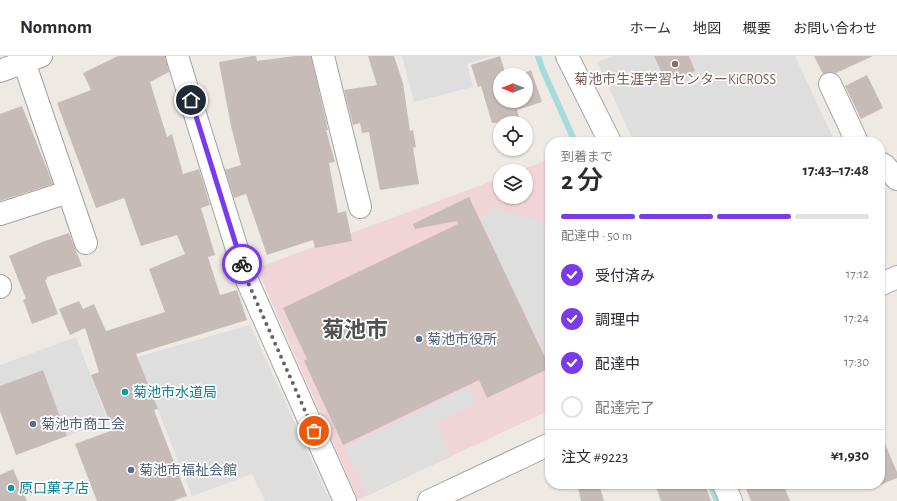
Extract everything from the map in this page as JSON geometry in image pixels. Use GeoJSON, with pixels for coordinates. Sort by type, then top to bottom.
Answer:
{"type":"FeatureCollection","features":[{"type":"Feature","properties":{"kind":"street"},"geometry":{"type":"LineString","coordinates":[[177,56],[246,278],[345,501]]}},
{"type":"Feature","properties":{"kind":"street"},"geometry":{"type":"LineString","coordinates":[[323,56],[360,207]]}},
{"type":"Feature","properties":{"kind":"street"},"geometry":{"type":"LineString","coordinates":[[567,56],[608,137]]}},
{"type":"Feature","properties":{"kind":"street"},"geometry":{"type":"LineString","coordinates":[[0,71],[32,59],[68,192],[86,243]]}},
{"type":"Feature","properties":{"kind":"street"},"geometry":{"type":"LineString","coordinates":[[830,84],[855,137]]}},
{"type":"Feature","properties":{"kind":"street"},"geometry":{"type":"LineString","coordinates":[[885,165],[897,179]]}},
{"type":"Feature","properties":{"kind":"street"},"geometry":{"type":"LineString","coordinates":[[0,214],[68,192]]}},
{"type":"Feature","properties":{"kind":"street"},"geometry":{"type":"LineString","coordinates":[[885,283],[897,277]]}},
{"type":"Feature","properties":{"kind":"street"},"geometry":{"type":"LineString","coordinates":[[429,501],[545,446]]}},
{"type":"Feature","properties":{"kind":"street"},"geometry":{"type":"LineString","coordinates":[[726,489],[731,501]]}},
{"type":"Feature","properties":{"kind":"shaded area"},"geometry":{"type":"Polygon","coordinates":[[[402,56],[492,56],[467,64],[473,87],[414,102],[402,56]]]}},
{"type":"Feature","properties":{"kind":"shaded area"},"geometry":{"type":"Polygon","coordinates":[[[614,56],[654,56],[666,83],[695,71],[689,56],[795,56],[833,137],[632,137],[597,62],[614,56]]]}},
{"type":"Feature","properties":{"kind":"shaded area","name":"菊池市役所"},"geometry":{"type":"Polygon","coordinates":[[[545,161],[545,412],[358,500],[257,268],[493,181],[493,204],[533,204],[533,165],[545,161]]]}},
{"type":"Feature","properties":{"kind":"shaded area"},"geometry":{"type":"Polygon","coordinates":[[[494,208],[541,222],[545,231],[545,355],[480,218],[494,208]]]}},
{"type":"Feature","properties":{"kind":"shaded area"},"geometry":{"type":"Polygon","coordinates":[[[250,325],[330,501],[265,501],[252,474],[192,496],[137,357],[250,325]]]}},
{"type":"Feature","properties":{"kind":"shaded area"},"geometry":{"type":"Polygon","coordinates":[[[76,337],[108,421],[67,436],[43,370],[0,386],[0,365],[76,337]]]}},
{"type":"Feature","properties":{"kind":"shaded area"},"geometry":{"type":"Polygon","coordinates":[[[469,387],[477,403],[436,422],[451,455],[367,496],[345,447],[469,387]]]}},
{"type":"Feature","properties":{"kind":"building"},"geometry":{"type":"Polygon","coordinates":[[[118,56],[165,56],[169,72],[150,82],[167,137],[172,134],[183,174],[199,169],[210,205],[201,208],[215,255],[208,257],[220,295],[237,290],[247,320],[136,354],[158,409],[154,410],[187,496],[173,501],[97,501],[75,444],[113,430],[91,375],[99,372],[85,328],[70,335],[59,309],[79,301],[83,309],[94,304],[106,331],[165,312],[149,269],[185,254],[177,235],[141,246],[124,198],[96,208],[57,103],[91,90],[83,73],[118,56]]]}},
{"type":"Feature","properties":{"kind":"building"},"geometry":{"type":"Polygon","coordinates":[[[256,56],[257,61],[295,56],[311,56],[328,130],[326,130],[335,162],[329,163],[338,213],[346,211],[352,241],[315,248],[313,240],[267,255],[246,194],[234,198],[225,170],[241,165],[231,126],[219,62],[256,56]]]}},
{"type":"Feature","properties":{"kind":"building"},"geometry":{"type":"Polygon","coordinates":[[[368,56],[394,56],[403,83],[410,131],[413,130],[416,147],[413,148],[419,184],[380,190],[369,132],[362,133],[360,123],[353,125],[344,90],[377,85],[368,56]]]}},
{"type":"Feature","properties":{"kind":"building"},"geometry":{"type":"Polygon","coordinates":[[[500,56],[504,68],[493,68],[493,108],[523,108],[517,110],[519,116],[493,116],[492,123],[481,86],[478,87],[471,65],[500,56]]]}},
{"type":"Feature","properties":{"kind":"building","name":"菊池市生涯学習センターKiCROSS"},"geometry":{"type":"Polygon","coordinates":[[[654,56],[689,56],[695,71],[666,83],[654,56]]]}},
{"type":"Feature","properties":{"kind":"building"},"geometry":{"type":"Polygon","coordinates":[[[814,56],[873,56],[836,73],[831,72],[823,74],[814,56]]]}},
{"type":"Feature","properties":{"kind":"building"},"geometry":{"type":"Polygon","coordinates":[[[867,75],[883,108],[861,119],[845,86],[867,75]]]}},
{"type":"Feature","properties":{"kind":"building"},"geometry":{"type":"Polygon","coordinates":[[[533,76],[542,102],[533,105],[533,76]]]}},
{"type":"Feature","properties":{"kind":"building"},"geometry":{"type":"Polygon","coordinates":[[[22,106],[53,184],[0,201],[0,114],[22,106]]]}},
{"type":"Feature","properties":{"kind":"building","name":"菊池市役所"},"geometry":{"type":"Polygon","coordinates":[[[469,197],[545,357],[545,370],[487,398],[479,380],[343,445],[304,361],[307,359],[283,308],[458,224],[457,221],[415,229],[413,224],[469,197]]]}},
{"type":"Feature","properties":{"kind":"building"},"geometry":{"type":"Polygon","coordinates":[[[69,233],[82,266],[47,277],[45,280],[58,314],[32,324],[23,300],[26,299],[9,256],[42,242],[69,233]]]}},
{"type":"Feature","properties":{"kind":"building","name":"菊池市商工会"},"geometry":{"type":"Polygon","coordinates":[[[43,370],[67,436],[16,455],[0,411],[0,386],[43,370]]]}},
{"type":"Feature","properties":{"kind":"building"},"geometry":{"type":"Polygon","coordinates":[[[885,444],[897,472],[897,478],[885,483],[885,444]]]}},
{"type":"Feature","properties":{"kind":"building","name":"原口菓子店"},"geometry":{"type":"Polygon","coordinates":[[[13,469],[27,501],[0,501],[0,475],[13,469]]]}},
{"type":"Feature","properties":{"kind":"building"},"geometry":{"type":"Polygon","coordinates":[[[578,489],[600,489],[604,501],[581,501],[578,489]]]}},
{"type":"Feature","properties":{"kind":"building"},"geometry":{"type":"Polygon","coordinates":[[[657,489],[707,489],[711,501],[661,501],[657,489]]]}},
{"type":"Feature","properties":{"kind":"building"},"geometry":{"type":"Polygon","coordinates":[[[746,489],[785,489],[790,501],[751,501],[746,489]]]}},
{"type":"Feature","properties":{"kind":"waterway"},"geometry":{"type":"LineString","coordinates":[[538,56],[573,137]]}},
{"type":"Feature","properties":{"kind":"waterway"},"geometry":{"type":"LineString","coordinates":[[712,489],[717,501]]}},
{"type":"Feature","properties":{"kind":"way so far"},"geometry":{"type":"LineString","coordinates":[[242,264],[246,278],[314,431]]}},
{"type":"Feature","properties":{"kind":"place","name":"菊池市生涯学習センターKiCROSS"},"geometry":{"type":"Point","coordinates":[675,64]}},
{"type":"Feature","properties":{"kind":"place","name":"菊池市役所"},"geometry":{"type":"Point","coordinates":[419,339]}},
{"type":"Feature","properties":{"kind":"place","name":"菊池市水道局"},"geometry":{"type":"Point","coordinates":[125,392]}},
{"type":"Feature","properties":{"kind":"place","name":"菊池市商工会"},"geometry":{"type":"Point","coordinates":[33,424]}},
{"type":"Feature","properties":{"kind":"place","name":"菊池市福祉会館"},"geometry":{"type":"Point","coordinates":[131,470]}},
{"type":"Feature","properties":{"kind":"place","name":"原口菓子店"},"geometry":{"type":"Point","coordinates":[11,488]}},
{"type":"Feature","properties":{"kind":"district","name":"菊池市"},"geometry":{"type":"Point","coordinates":[355,329]}},
{"type":"Feature","properties":{"kind":"route"},"geometry":{"type":"LineString","coordinates":[[191,100],[242,264]]}}]}
